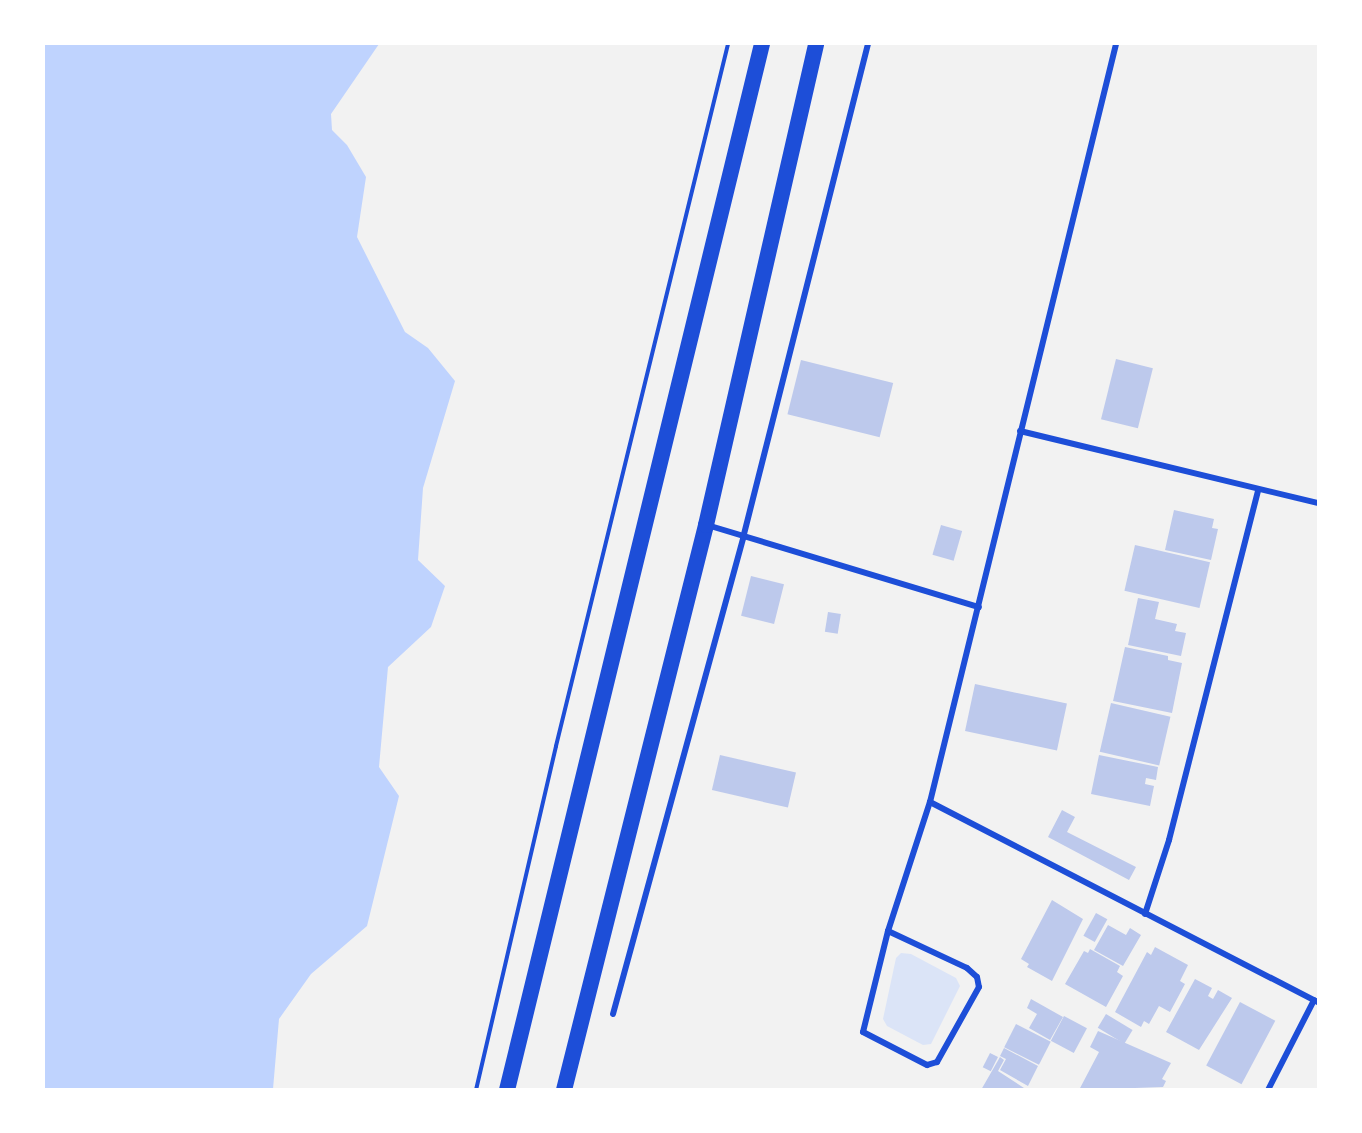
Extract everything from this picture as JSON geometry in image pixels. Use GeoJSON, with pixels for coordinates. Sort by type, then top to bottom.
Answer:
{"type":"FeatureCollection","features":[{"type":"Feature","properties":{"kind":"highway"},"geometry":{"type":"LineString","coordinates":[[507,1089],[762,44]]}},
{"type":"Feature","properties":{"kind":"highway"},"geometry":{"type":"LineString","coordinates":[[564,1089],[706,525],[816,44]]}},
{"type":"Feature","properties":{"kind":"street"},"geometry":{"type":"LineString","coordinates":[[613,1014],[743,538],[868,44]]}},
{"type":"Feature","properties":{"kind":"street"},"geometry":{"type":"LineString","coordinates":[[888,931],[967,968],[977,977],[979,987],[937,1062],[927,1065],[862,1032],[888,931],[930,802],[1116,44]]}},
{"type":"Feature","properties":{"kind":"street"},"geometry":{"type":"LineString","coordinates":[[1020,431],[1318,503]]}},
{"type":"Feature","properties":{"kind":"street"},"geometry":{"type":"LineString","coordinates":[[1145,914],[1169,840],[1258,490]]}},
{"type":"Feature","properties":{"kind":"street"},"geometry":{"type":"LineString","coordinates":[[706,525],[979,608]]}},
{"type":"Feature","properties":{"kind":"street"},"geometry":{"type":"LineString","coordinates":[[930,802],[1316,1001],[1268,1089]]}},
{"type":"Feature","properties":{"kind":"path"},"geometry":{"type":"LineString","coordinates":[[476,1089],[728,44]]}},
{"type":"Feature","properties":{"kind":"shaded area"},"geometry":{"type":"Polygon","coordinates":[[[901,953],[911,954],[956,978],[960,986],[931,1044],[923,1045],[887,1026],[883,1019],[896,958],[901,953]]]}},
{"type":"Feature","properties":{"kind":"water"},"geometry":{"type":"Polygon","coordinates":[[[44,44],[379,44],[331,114],[332,130],[347,145],[366,177],[357,237],[405,332],[428,348],[455,381],[423,488],[418,560],[445,586],[431,627],[388,667],[379,767],[399,796],[367,926],[311,974],[279,1019],[273,1089],[44,1089],[44,44]]]}},
{"type":"Feature","properties":{"kind":"building"},"geometry":{"type":"Polygon","coordinates":[[[1116,359],[1153,368],[1138,428],[1101,419],[1116,359]]]}},
{"type":"Feature","properties":{"kind":"building"},"geometry":{"type":"Polygon","coordinates":[[[801,360],[893,383],[880,437],[787,414],[801,360]]]}},
{"type":"Feature","properties":{"kind":"building"},"geometry":{"type":"Polygon","coordinates":[[[1174,510],[1214,519],[1212,528],[1218,529],[1211,560],[1165,550],[1174,510]]]}},
{"type":"Feature","properties":{"kind":"building"},"geometry":{"type":"Polygon","coordinates":[[[941,525],[962,531],[954,561],[932,555],[941,525]]]}},
{"type":"Feature","properties":{"kind":"building"},"geometry":{"type":"Polygon","coordinates":[[[1135,545],[1210,562],[1199,608],[1124,591],[1135,545]]]}},
{"type":"Feature","properties":{"kind":"building"},"geometry":{"type":"Polygon","coordinates":[[[751,576],[784,584],[774,624],[741,616],[751,576]]]}},
{"type":"Feature","properties":{"kind":"building"},"geometry":{"type":"Polygon","coordinates":[[[1138,598],[1159,602],[1155,619],[1177,624],[1175,631],[1186,633],[1181,656],[1128,645],[1138,598]]]}},
{"type":"Feature","properties":{"kind":"building"},"geometry":{"type":"Polygon","coordinates":[[[828,612],[841,614],[838,634],[825,632],[828,612]]]}},
{"type":"Feature","properties":{"kind":"building"},"geometry":{"type":"Polygon","coordinates":[[[1125,647],[1168,656],[1168,660],[1182,663],[1172,713],[1113,701],[1125,647]]]}},
{"type":"Feature","properties":{"kind":"building"},"geometry":{"type":"Polygon","coordinates":[[[975,684],[1067,704],[1057,750],[965,731],[975,684]]]}},
{"type":"Feature","properties":{"kind":"building"},"geometry":{"type":"Polygon","coordinates":[[[1111,703],[1170,717],[1159,765],[1100,752],[1111,703]]]}},
{"type":"Feature","properties":{"kind":"building"},"geometry":{"type":"Polygon","coordinates":[[[720,755],[796,773],[788,808],[712,790],[720,755]]]}},
{"type":"Feature","properties":{"kind":"building"},"geometry":{"type":"Polygon","coordinates":[[[1099,755],[1158,767],[1156,780],[1146,778],[1145,784],[1154,786],[1150,806],[1091,794],[1099,755]]]}},
{"type":"Feature","properties":{"kind":"building"},"geometry":{"type":"Polygon","coordinates":[[[1062,810],[1075,817],[1067,832],[1136,867],[1129,880],[1048,837],[1062,810]]]}},
{"type":"Feature","properties":{"kind":"building"},"geometry":{"type":"Polygon","coordinates":[[[1052,900],[1083,919],[1052,981],[1027,967],[1029,964],[1021,959],[1052,900]]]}},
{"type":"Feature","properties":{"kind":"building"},"geometry":{"type":"Polygon","coordinates":[[[1096,913],[1107,919],[1095,942],[1083,936],[1096,913]]]}},
{"type":"Feature","properties":{"kind":"building"},"geometry":{"type":"Polygon","coordinates":[[[1108,925],[1126,935],[1130,928],[1141,935],[1123,966],[1094,950],[1108,925]]]}},
{"type":"Feature","properties":{"kind":"building"},"geometry":{"type":"Polygon","coordinates":[[[1155,947],[1188,965],[1180,981],[1185,984],[1170,1012],[1159,1006],[1149,1024],[1144,1021],[1141,1027],[1115,1012],[1147,952],[1151,955],[1155,947]]]}},
{"type":"Feature","properties":{"kind":"building"},"geometry":{"type":"Polygon","coordinates":[[[1090,949],[1120,966],[1117,972],[1123,976],[1106,1007],[1065,984],[1084,951],[1088,953],[1090,949]]]}},
{"type":"Feature","properties":{"kind":"building"},"geometry":{"type":"Polygon","coordinates":[[[1195,979],[1212,988],[1208,996],[1213,999],[1218,990],[1232,998],[1199,1050],[1166,1032],[1195,979]]]}},
{"type":"Feature","properties":{"kind":"building"},"geometry":{"type":"Polygon","coordinates":[[[1031,999],[1063,1017],[1050,1040],[1029,1028],[1037,1014],[1027,1008],[1031,999]]]}},
{"type":"Feature","properties":{"kind":"building"},"geometry":{"type":"Polygon","coordinates":[[[1240,1002],[1275,1021],[1242,1084],[1206,1066],[1240,1002]]]}},
{"type":"Feature","properties":{"kind":"building"},"geometry":{"type":"Polygon","coordinates":[[[1106,1014],[1133,1030],[1124,1044],[1098,1028],[1106,1014]]]}},
{"type":"Feature","properties":{"kind":"building"},"geometry":{"type":"Polygon","coordinates":[[[1064,1016],[1087,1028],[1074,1053],[1051,1041],[1064,1016]]]}},
{"type":"Feature","properties":{"kind":"building"},"geometry":{"type":"Polygon","coordinates":[[[1016,1024],[1051,1042],[1039,1065],[1004,1047],[1016,1024]]]}},
{"type":"Feature","properties":{"kind":"building"},"geometry":{"type":"Polygon","coordinates":[[[1098,1031],[1171,1063],[1162,1079],[1166,1081],[1163,1087],[1079,1090],[1099,1052],[1090,1047],[1098,1031]]]}},
{"type":"Feature","properties":{"kind":"building"},"geometry":{"type":"Polygon","coordinates":[[[1004,1048],[1038,1066],[1028,1086],[1000,1070],[1006,1059],[1000,1056],[1004,1048]]]}},
{"type":"Feature","properties":{"kind":"building"},"geometry":{"type":"Polygon","coordinates":[[[990,1053],[998,1057],[991,1071],[983,1067],[990,1053]]]}},
{"type":"Feature","properties":{"kind":"building"},"geometry":{"type":"Polygon","coordinates":[[[1000,1057],[1004,1060],[998,1071],[1027,1090],[981,1090],[1000,1057]]]}}]}
